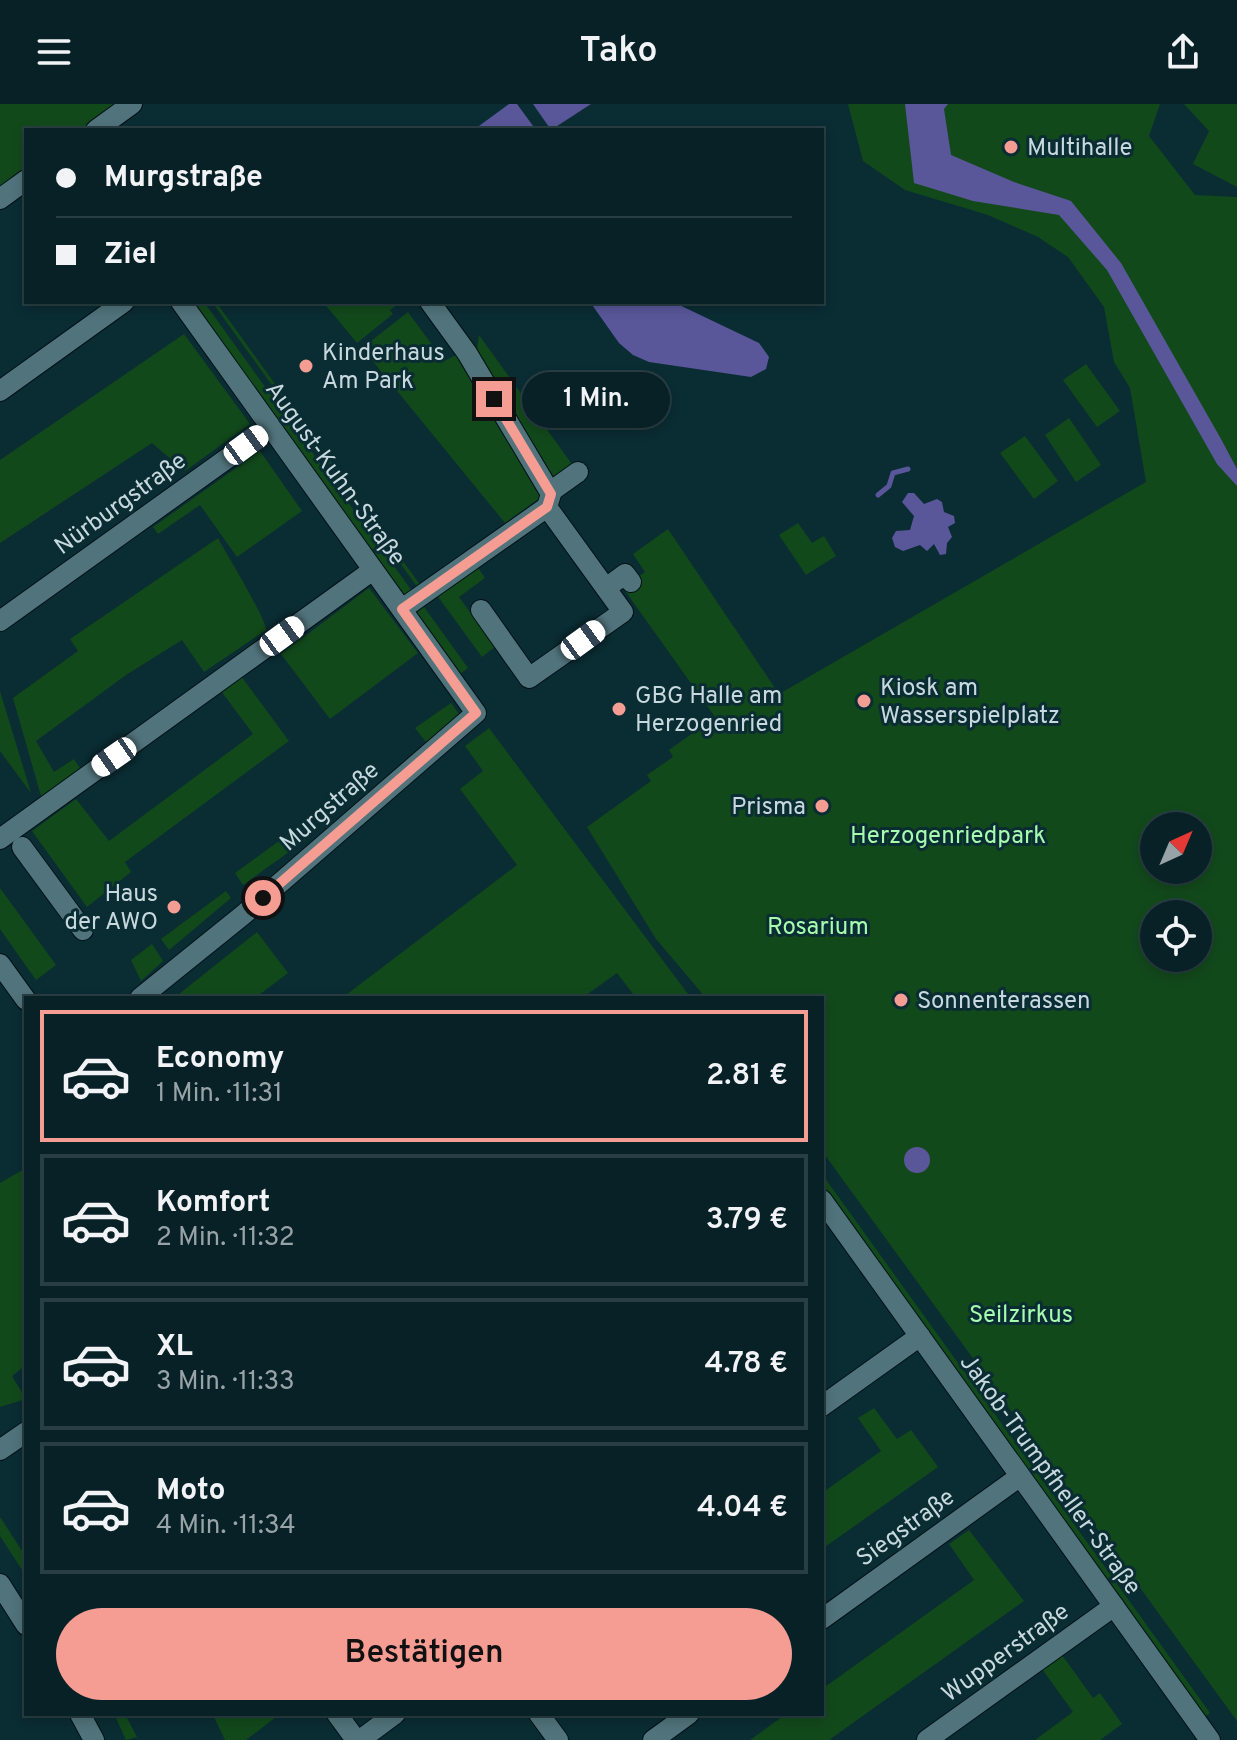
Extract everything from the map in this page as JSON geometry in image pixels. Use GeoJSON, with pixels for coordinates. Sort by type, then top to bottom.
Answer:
{"type":"FeatureCollection","features":[{"type":"Feature","properties":{"kind":"street"},"geometry":{"type":"LineString","coordinates":[[99,128],[132,104]]}},
{"type":"Feature","properties":{"kind":"street"},"geometry":{"type":"LineString","coordinates":[[0,199],[24,181]]}},
{"type":"Feature","properties":{"kind":"street"},"geometry":{"type":"LineString","coordinates":[[0,391],[121,304]]}},
{"type":"Feature","properties":{"kind":"street","name":"August-Kuhn-Straße"},"geometry":{"type":"LineString","coordinates":[[182,304],[476,713]]}},
{"type":"Feature","properties":{"kind":"street"},"geometry":{"type":"LineString","coordinates":[[431,304],[566,485],[606,588],[623,612],[529,678],[481,610]]}},
{"type":"Feature","properties":{"kind":"street","name":"Nürburgstraße"},"geometry":{"type":"LineString","coordinates":[[0,621],[271,427]]}},
{"type":"Feature","properties":{"kind":"street"},"geometry":{"type":"LineString","coordinates":[[402,609],[566,485]]}},
{"type":"Feature","properties":{"kind":"street"},"geometry":{"type":"LineString","coordinates":[[0,839],[373,570]]}},
{"type":"Feature","properties":{"kind":"street"},"geometry":{"type":"LineString","coordinates":[[606,588],[625,574],[631,582]]}},
{"type":"Feature","properties":{"kind":"street","name":"Murgstraße"},"geometry":{"type":"LineString","coordinates":[[142,996],[243,915],[476,713]]}},
{"type":"Feature","properties":{"kind":"street"},"geometry":{"type":"LineString","coordinates":[[21,824],[63,883],[54,890]]}},
{"type":"Feature","properties":{"kind":"street"},"geometry":{"type":"LineString","coordinates":[[22,847],[83,930]]}},
{"type":"Feature","properties":{"kind":"street"},"geometry":{"type":"LineString","coordinates":[[0,964],[24,997]]}},
{"type":"Feature","properties":{"kind":"street","name":"Jakob-Trumpfheller-Straße"},"geometry":{"type":"LineString","coordinates":[[824,1203],[1208,1740]]}},
{"type":"Feature","properties":{"kind":"street"},"geometry":{"type":"LineString","coordinates":[[824,1405],[920,1336]]}},
{"type":"Feature","properties":{"kind":"street"},"geometry":{"type":"LineString","coordinates":[[0,1450],[24,1433]]}},
{"type":"Feature","properties":{"kind":"street","name":"Siegstraße"},"geometry":{"type":"LineString","coordinates":[[824,1618],[1019,1477]]}},
{"type":"Feature","properties":{"kind":"street"},"geometry":{"type":"LineString","coordinates":[[0,1584],[24,1622]]}},
{"type":"Feature","properties":{"kind":"street","name":"Wupperstraße"},"geometry":{"type":"LineString","coordinates":[[927,1740],[1114,1606]]}},
{"type":"Feature","properties":{"kind":"street"},"geometry":{"type":"LineString","coordinates":[[81,1716],[94,1740]]}},
{"type":"Feature","properties":{"kind":"street"},"geometry":{"type":"LineString","coordinates":[[339,1716],[358,1740],[392,1716]]}},
{"type":"Feature","properties":{"kind":"street"},"geometry":{"type":"LineString","coordinates":[[540,1716],[558,1740]]}},
{"type":"Feature","properties":{"kind":"street"},"geometry":{"type":"LineString","coordinates":[[653,1740],[686,1716]]}},
{"type":"Feature","properties":{"kind":"green space"},"geometry":{"type":"Polygon","coordinates":[[[0,104],[120,104],[86,128],[24,128],[24,172],[0,189],[0,104]]]}},
{"type":"Feature","properties":{"kind":"green space","name":"Herzogenriedpark"},"geometry":{"type":"Polygon","coordinates":[[[848,104],[1160,104],[1149,136],[1195,195],[1237,197],[1237,1721],[824,1154],[824,996],[704,996],[656,939],[587,827],[651,781],[647,775],[673,757],[669,750],[715,717],[623,588],[645,572],[633,554],[668,529],[779,694],[1146,482],[1130,388],[1114,362],[1104,307],[1068,257],[1038,237],[988,215],[905,190],[863,161],[848,104]]]}},
{"type":"Feature","properties":{"kind":"green space"},"geometry":{"type":"Polygon","coordinates":[[[1184,104],[1237,104],[1237,187],[1193,164],[1209,131],[1184,104]]]}},
{"type":"Feature","properties":{"kind":"green space"},"geometry":{"type":"Polygon","coordinates":[[[194,304],[205,304],[412,591],[404,596],[194,304]]]}},
{"type":"Feature","properties":{"kind":"green space"},"geometry":{"type":"Polygon","coordinates":[[[213,304],[217,304],[421,586],[418,588],[213,304]]]}},
{"type":"Feature","properties":{"kind":"green space"},"geometry":{"type":"Polygon","coordinates":[[[325,304],[396,304],[390,310],[393,314],[357,343],[325,304]]]}},
{"type":"Feature","properties":{"kind":"green space"},"geometry":{"type":"Polygon","coordinates":[[[408,312],[444,361],[456,355],[461,357],[538,481],[541,497],[505,523],[362,348],[408,312]]]}},
{"type":"Feature","properties":{"kind":"green space"},"geometry":{"type":"Polygon","coordinates":[[[184,334],[250,424],[185,471],[152,443],[0,543],[0,460],[184,334]]]}},
{"type":"Feature","properties":{"kind":"green space"},"geometry":{"type":"Polygon","coordinates":[[[479,335],[574,467],[553,482],[476,356],[479,335]]]}},
{"type":"Feature","properties":{"kind":"green space"},"geometry":{"type":"Polygon","coordinates":[[[1086,364],[1120,411],[1097,427],[1063,380],[1086,364]]]}},
{"type":"Feature","properties":{"kind":"green space"},"geometry":{"type":"Polygon","coordinates":[[[1069,418],[1101,465],[1076,482],[1045,435],[1069,418]]]}},
{"type":"Feature","properties":{"kind":"green space"},"geometry":{"type":"Polygon","coordinates":[[[1025,436],[1058,481],[1034,499],[1000,453],[1025,436]]]}},
{"type":"Feature","properties":{"kind":"green space"},"geometry":{"type":"Polygon","coordinates":[[[260,451],[302,511],[237,557],[200,505],[158,534],[153,527],[260,451]]]}},
{"type":"Feature","properties":{"kind":"green space"},"geometry":{"type":"Polygon","coordinates":[[[798,523],[812,543],[824,536],[836,556],[806,575],[779,535],[798,523]]]}},
{"type":"Feature","properties":{"kind":"green space"},"geometry":{"type":"Polygon","coordinates":[[[218,538],[266,630],[204,672],[182,640],[126,675],[36,741],[54,772],[74,759],[82,771],[41,796],[13,698],[78,651],[70,639],[218,538]]]}},
{"type":"Feature","properties":{"kind":"green space"},"geometry":{"type":"Polygon","coordinates":[[[476,565],[485,578],[459,597],[495,647],[482,657],[436,594],[476,565]]]}},
{"type":"Feature","properties":{"kind":"green space"},"geometry":{"type":"Polygon","coordinates":[[[369,588],[418,653],[330,719],[281,654],[369,588]]]}},
{"type":"Feature","properties":{"kind":"green space"},"geometry":{"type":"Polygon","coordinates":[[[424,607],[468,668],[460,674],[416,613],[424,607]]]}},
{"type":"Feature","properties":{"kind":"green space"},"geometry":{"type":"Polygon","coordinates":[[[241,676],[289,741],[125,862],[131,872],[87,907],[32,831],[76,799],[109,841],[253,734],[221,691],[241,676]]]}},
{"type":"Feature","properties":{"kind":"green space"},"geometry":{"type":"Polygon","coordinates":[[[0,691],[31,793],[0,751],[0,691]]]}},
{"type":"Feature","properties":{"kind":"green space"},"geometry":{"type":"Polygon","coordinates":[[[451,703],[459,714],[426,742],[415,728],[451,703]]]}},
{"type":"Feature","properties":{"kind":"green space"},"geometry":{"type":"Polygon","coordinates":[[[489,728],[690,996],[634,996],[617,973],[585,996],[345,996],[517,865],[460,789],[483,771],[465,746],[489,728]]]}},
{"type":"Feature","properties":{"kind":"green space"},"geometry":{"type":"Polygon","coordinates":[[[298,827],[307,839],[243,885],[235,873],[298,827]]]}},
{"type":"Feature","properties":{"kind":"green space"},"geometry":{"type":"Polygon","coordinates":[[[0,888],[56,965],[36,980],[0,929],[0,888]]]}},
{"type":"Feature","properties":{"kind":"green space"},"geometry":{"type":"Polygon","coordinates":[[[226,891],[231,898],[169,950],[161,939],[226,891]]]}},
{"type":"Feature","properties":{"kind":"green space"},"geometry":{"type":"Polygon","coordinates":[[[257,932],[288,973],[258,996],[177,996],[257,932]]]}},
{"type":"Feature","properties":{"kind":"green space"},"geometry":{"type":"Polygon","coordinates":[[[152,944],[163,961],[141,981],[131,960],[152,944]]]}},
{"type":"Feature","properties":{"kind":"green space"},"geometry":{"type":"Polygon","coordinates":[[[24,1169],[24,1367],[12,1376],[24,1400],[0,1407],[0,1183],[24,1169]]]}},
{"type":"Feature","properties":{"kind":"green space"},"geometry":{"type":"Polygon","coordinates":[[[824,1177],[1210,1713],[1203,1718],[824,1193],[824,1177]]]}},
{"type":"Feature","properties":{"kind":"green space"},"geometry":{"type":"Polygon","coordinates":[[[874,1408],[897,1439],[911,1430],[938,1467],[824,1548],[824,1492],[881,1451],[858,1418],[874,1408]]]}},
{"type":"Feature","properties":{"kind":"green space"},"geometry":{"type":"Polygon","coordinates":[[[0,1517],[24,1554],[24,1573],[0,1536],[0,1517]]]}},
{"type":"Feature","properties":{"kind":"green space"},"geometry":{"type":"Polygon","coordinates":[[[969,1530],[1024,1601],[829,1740],[750,1740],[783,1716],[824,1716],[824,1688],[974,1580],[949,1544],[969,1530]]]}},
{"type":"Feature","properties":{"kind":"green space"},"geometry":{"type":"Polygon","coordinates":[[[1062,1655],[1093,1698],[1100,1693],[1122,1724],[1100,1740],[1035,1740],[1073,1712],[1042,1669],[1062,1655]]]}},
{"type":"Feature","properties":{"kind":"green space"},"geometry":{"type":"Polygon","coordinates":[[[115,1716],[126,1716],[137,1737],[126,1740],[115,1716]]]}},
{"type":"Feature","properties":{"kind":"green space"},"geometry":{"type":"Polygon","coordinates":[[[277,1716],[246,1740],[225,1740],[214,1717],[277,1716]]]}},
{"type":"Feature","properties":{"kind":"shaded area"},"geometry":{"type":"Polygon","coordinates":[[[509,104],[517,104],[535,128],[480,128],[479,126],[509,104]]]}},
{"type":"Feature","properties":{"kind":"shaded area"},"geometry":{"type":"Polygon","coordinates":[[[533,104],[591,104],[554,128],[550,128],[533,104]]]}},
{"type":"Feature","properties":{"kind":"shaded area"},"geometry":{"type":"Polygon","coordinates":[[[905,104],[948,104],[944,109],[951,155],[1014,182],[1071,201],[1121,263],[1237,469],[1237,486],[1217,464],[1107,270],[1059,215],[973,201],[914,183],[905,104]]]}},
{"type":"Feature","properties":{"kind":"shaded area"},"geometry":{"type":"Polygon","coordinates":[[[591,304],[677,304],[759,343],[769,357],[766,369],[751,377],[649,362],[633,355],[619,343],[591,304]]]}},
{"type":"Feature","properties":{"kind":"shaded area"},"geometry":{"type":"Polygon","coordinates":[[[908,493],[914,493],[924,504],[937,499],[942,502],[944,512],[954,516],[955,523],[948,527],[952,537],[947,543],[946,554],[940,555],[934,544],[927,551],[920,545],[903,551],[895,547],[892,538],[896,531],[910,530],[914,516],[902,502],[908,493]]]}},
{"type":"Feature","properties":{"kind":"shaded area"},"geometry":{"type":"Polygon","coordinates":[[[917,1147],[926,1151],[930,1160],[926,1169],[917,1173],[908,1169],[904,1160],[908,1151],[917,1147]]]}},
{"type":"Feature","properties":{"kind":"waterway"},"geometry":{"type":"LineString","coordinates":[[878,495],[889,486],[893,473],[908,469]]}},
{"type":"Feature","properties":{"kind":"place","name":"Multihalle"},"geometry":{"type":"Point","coordinates":[1011,147]}},
{"type":"Feature","properties":{"kind":"place","name":"Kinderhaus Am Park"},"geometry":{"type":"Point","coordinates":[306,366]}},
{"type":"Feature","properties":{"kind":"place","name":"Kiosk am Wasserspielplatz"},"geometry":{"type":"Point","coordinates":[864,701]}},
{"type":"Feature","properties":{"kind":"place","name":"GBG Halle am Herzogenried"},"geometry":{"type":"Point","coordinates":[619,709]}},
{"type":"Feature","properties":{"kind":"place","name":"Prisma"},"geometry":{"type":"Point","coordinates":[822,806]}},
{"type":"Feature","properties":{"kind":"place","name":"Haus der AWO"},"geometry":{"type":"Point","coordinates":[174,907]}},
{"type":"Feature","properties":{"kind":"place","name":"Sonnenterassen"},"geometry":{"type":"Point","coordinates":[901,1000]}},
{"type":"Feature","properties":{"kind":"route"},"geometry":{"type":"LineString","coordinates":[[263,898],[476,713],[402,609],[547,507],[551,494],[494,399]]}},
{"type":"Feature","properties":{"kind":"park label","name":"Rosarium"},"geometry":{"type":"Point","coordinates":[818,926]}},
{"type":"Feature","properties":{"kind":"park label","name":"Seilzirkus"},"geometry":{"type":"Point","coordinates":[1021,1314]}}]}
